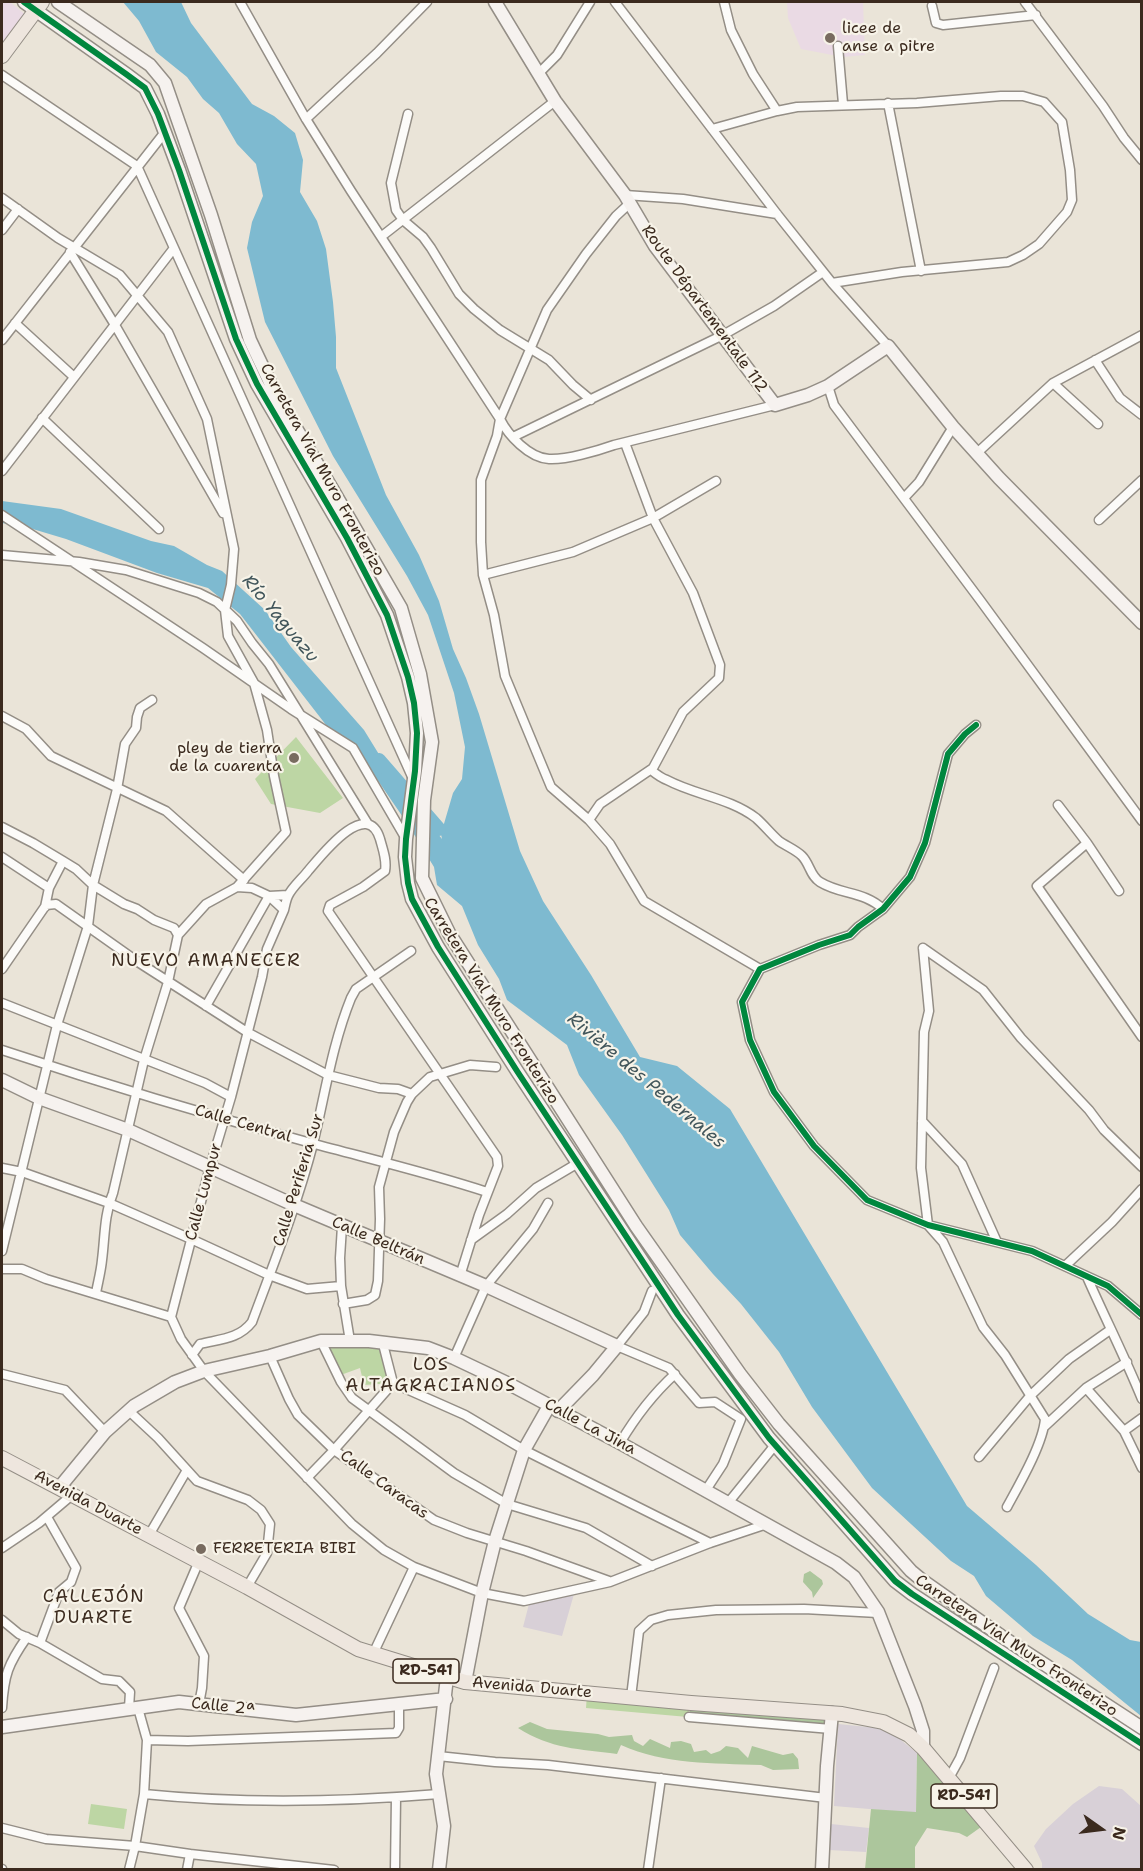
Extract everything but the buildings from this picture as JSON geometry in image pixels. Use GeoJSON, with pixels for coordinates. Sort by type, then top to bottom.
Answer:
{"type":"FeatureCollection","features":[{"type":"Feature","properties":{"kind":"main road"},"geometry":{"type":"LineString","coordinates":[[2,56],[34,4]]}},
{"type":"Feature","properties":{"kind":"main road","name":"Avenida Duarte"},"geometry":{"type":"LineString","coordinates":[[2,1458],[247,1587],[358,1649],[373,1654],[465,1682],[832,1713],[870,1719],[897,1728],[923,1748]]}},
{"type":"Feature","properties":{"kind":"main road","name":"RD-541"},"geometry":{"type":"LineString","coordinates":[[923,1748],[1026,1869]]}},
{"type":"Feature","properties":{"kind":"street","name":"Carretera Vial Muro Fronterizo"},"geometry":{"type":"LineString","coordinates":[[58,2],[150,65],[165,83],[211,215],[250,340],[275,393],[401,608],[420,674],[432,742],[424,800],[422,878],[449,933],[636,1226],[740,1374],[779,1424],[922,1581],[1000,1636],[1142,1728]]}},
{"type":"Feature","properties":{"kind":"street"},"geometry":{"type":"LineString","coordinates":[[241,2],[306,119],[351,191],[505,429],[528,451],[536,456],[549,459],[594,453],[625,442],[775,405]]}},
{"type":"Feature","properties":{"kind":"street"},"geometry":{"type":"LineString","coordinates":[[306,119],[377,53],[427,2]]}},
{"type":"Feature","properties":{"kind":"street","name":"Route Départementale 112"},"geometry":{"type":"LineString","coordinates":[[495,2],[555,100],[628,199],[655,246],[775,405],[828,386],[888,346]]}},
{"type":"Feature","properties":{"kind":"street"},"geometry":{"type":"LineString","coordinates":[[539,74],[557,55],[590,2]]}},
{"type":"Feature","properties":{"kind":"street"},"geometry":{"type":"LineString","coordinates":[[615,2],[823,272],[888,346],[953,427],[1142,623]]}},
{"type":"Feature","properties":{"kind":"street"},"geometry":{"type":"LineString","coordinates":[[724,2],[731,30],[753,74],[777,111]]}},
{"type":"Feature","properties":{"kind":"street"},"geometry":{"type":"LineString","coordinates":[[1025,2],[1142,160]]}},
{"type":"Feature","properties":{"kind":"street","name":"Carretera Vial Muro Fronterizo"},"geometry":{"type":"LineString","coordinates":[[34,4],[145,88],[158,114],[183,180],[236,339],[257,384],[347,538],[387,615],[408,677],[417,733],[414,781],[406,839],[405,857],[408,883],[412,899],[438,947],[678,1315],[775,1445],[895,1581],[1142,1744]]}},
{"type":"Feature","properties":{"kind":"street"},"geometry":{"type":"LineString","coordinates":[[932,6],[936,22],[943,25],[1036,15]]}},
{"type":"Feature","properties":{"kind":"street"},"geometry":{"type":"LineString","coordinates":[[838,46],[843,104]]}},
{"type":"Feature","properties":{"kind":"street"},"geometry":{"type":"LineString","coordinates":[[2,75],[137,166],[414,781]]}},
{"type":"Feature","properties":{"kind":"street"},"geometry":{"type":"LineString","coordinates":[[712,129],[797,107],[917,103],[1001,96],[1023,96],[1044,102],[1062,122],[1070,170],[1071,200],[1067,212],[1039,244],[1008,262],[832,283]]}},
{"type":"Feature","properties":{"kind":"street"},"geometry":{"type":"LineString","coordinates":[[382,236],[555,100]]}},
{"type":"Feature","properties":{"kind":"street"},"geometry":{"type":"LineString","coordinates":[[888,103],[921,271]]}},
{"type":"Feature","properties":{"kind":"street"},"geometry":{"type":"LineString","coordinates":[[408,114],[391,188],[396,210],[403,220],[423,237],[459,294],[488,321],[558,368],[591,400]]}},
{"type":"Feature","properties":{"kind":"street"},"geometry":{"type":"LineString","coordinates":[[2,340],[165,132]]}},
{"type":"Feature","properties":{"kind":"street"},"geometry":{"type":"LineString","coordinates":[[2,198],[72,250],[120,275],[168,332],[207,419],[234,549],[231,585],[225,610],[228,636],[254,683],[267,730],[286,832],[237,887],[206,904],[178,935],[109,1203],[96,1293]]}},
{"type":"Feature","properties":{"kind":"street"},"geometry":{"type":"LineString","coordinates":[[760,969],[644,901],[610,844],[589,820],[551,787],[505,676],[494,615],[483,575],[481,480],[497,436],[500,419],[547,310],[628,199],[683,199],[777,214]]}},
{"type":"Feature","properties":{"kind":"street"},"geometry":{"type":"LineString","coordinates":[[2,230],[18,209]]}},
{"type":"Feature","properties":{"kind":"street"},"geometry":{"type":"LineString","coordinates":[[2,471],[174,248]]}},
{"type":"Feature","properties":{"kind":"street"},"geometry":{"type":"LineString","coordinates":[[72,250],[228,523]]}},
{"type":"Feature","properties":{"kind":"street"},"geometry":{"type":"LineString","coordinates":[[513,437],[723,335],[774,306],[823,272]]}},
{"type":"Feature","properties":{"kind":"street"},"geometry":{"type":"LineString","coordinates":[[15,323],[74,377]]}},
{"type":"Feature","properties":{"kind":"street"},"geometry":{"type":"LineString","coordinates":[[977,453],[1053,383],[1142,335]]}},
{"type":"Feature","properties":{"kind":"street"},"geometry":{"type":"LineString","coordinates":[[1095,360],[1120,398],[1142,415]]}},
{"type":"Feature","properties":{"kind":"street"},"geometry":{"type":"LineString","coordinates":[[1053,383],[1098,424]]}},
{"type":"Feature","properties":{"kind":"street"},"geometry":{"type":"LineString","coordinates":[[828,386],[834,405],[1142,821]]}},
{"type":"Feature","properties":{"kind":"street"},"geometry":{"type":"LineString","coordinates":[[42,418],[159,529]]}},
{"type":"Feature","properties":{"kind":"street"},"geometry":{"type":"LineString","coordinates":[[904,498],[919,482],[953,427]]}},
{"type":"Feature","properties":{"kind":"street"},"geometry":{"type":"LineString","coordinates":[[589,820],[600,804],[651,770],[683,712],[713,684],[720,671],[720,665],[693,593],[653,518],[625,442]]}},
{"type":"Feature","properties":{"kind":"street"},"geometry":{"type":"LineString","coordinates":[[1099,520],[1142,480]]}},
{"type":"Feature","properties":{"kind":"street"},"geometry":{"type":"LineString","coordinates":[[483,575],[573,552],[653,518],[716,481]]}},
{"type":"Feature","properties":{"kind":"street"},"geometry":{"type":"LineString","coordinates":[[2,515],[353,748],[406,839]]}},
{"type":"Feature","properties":{"kind":"street"},"geometry":{"type":"LineString","coordinates":[[2,555],[79,562],[126,570],[199,593],[217,602],[237,621],[269,664],[368,824],[378,833],[387,864],[385,871],[330,905],[328,911],[497,1157],[498,1166],[487,1192],[460,1276]]}},
{"type":"Feature","properties":{"kind":"street"},"geometry":{"type":"LineString","coordinates":[[2,1251],[57,1025],[88,926],[93,885],[117,789],[125,744],[136,728],[140,708],[152,700]]}},
{"type":"Feature","properties":{"kind":"street"},"geometry":{"type":"LineString","coordinates":[[2,716],[26,729],[51,756],[166,811],[244,880]]}},
{"type":"Feature","properties":{"kind":"street"},"geometry":{"type":"LineString","coordinates":[[976,725],[948,754],[925,843],[910,877],[883,909],[849,935],[760,969],[742,1002],[750,1040],[774,1092],[814,1146],[867,1200],[928,1225],[1032,1251],[1108,1286],[1142,1315]]}},
{"type":"Feature","properties":{"kind":"street"},"geometry":{"type":"LineString","coordinates":[[651,770],[667,781],[730,804],[755,817],[778,840],[806,860],[818,881],[831,888],[864,896],[883,909]]}},
{"type":"Feature","properties":{"kind":"street"},"geometry":{"type":"LineString","coordinates":[[1058,805],[1119,891]]}},
{"type":"Feature","properties":{"kind":"street"},"geometry":{"type":"LineString","coordinates":[[269,896],[288,895],[329,847],[346,831],[361,824],[368,824]]}},
{"type":"Feature","properties":{"kind":"street"},"geometry":{"type":"LineString","coordinates":[[2,828],[33,843],[76,869],[93,885],[154,920],[174,928],[178,935]]}},
{"type":"Feature","properties":{"kind":"street"},"geometry":{"type":"LineString","coordinates":[[1087,843],[1037,886],[1142,1037]]}},
{"type":"Feature","properties":{"kind":"street"},"geometry":{"type":"LineString","coordinates":[[2,857],[49,888]]}},
{"type":"Feature","properties":{"kind":"street"},"geometry":{"type":"LineString","coordinates":[[45,907],[49,888],[63,861]]}},
{"type":"Feature","properties":{"kind":"street"},"geometry":{"type":"LineString","coordinates":[[237,887],[252,888],[269,896],[284,910]]}},
{"type":"Feature","properties":{"kind":"street","name":"Calle Lumpur"},"geometry":{"type":"LineString","coordinates":[[171,1317],[210,1167],[231,1097],[267,949],[288,895]]}},
{"type":"Feature","properties":{"kind":"street"},"geometry":{"type":"LineString","coordinates":[[206,1006],[269,896]]}},
{"type":"Feature","properties":{"kind":"street"},"geometry":{"type":"LineString","coordinates":[[2,969],[45,907],[49,903],[56,904],[138,962],[247,1032],[328,1076],[379,1088],[398,1089],[412,1094]]}},
{"type":"Feature","properties":{"kind":"street"},"geometry":{"type":"LineString","coordinates":[[1007,1507],[1027,1471],[1044,1427],[1045,1418],[1005,1355],[983,1327],[943,1242],[928,1225],[921,1168],[924,1032],[929,1011],[923,948],[983,990],[1021,1038],[1089,1110],[1104,1130],[1142,1167]]}},
{"type":"Feature","properties":{"kind":"street","name":"Calle Periferia Sur"},"geometry":{"type":"LineString","coordinates":[[192,1355],[200,1344],[236,1336],[252,1322],[294,1205],[313,1144],[328,1076],[351,998],[356,989],[411,951]]}},
{"type":"Feature","properties":{"kind":"street"},"geometry":{"type":"LineString","coordinates":[[2,1003],[205,1083],[231,1097]]}},
{"type":"Feature","properties":{"kind":"street","name":"Calle Central"},"geometry":{"type":"LineString","coordinates":[[2,1050],[136,1093],[313,1144],[385,1161],[487,1192]]}},
{"type":"Feature","properties":{"kind":"street"},"geometry":{"type":"LineString","coordinates":[[343,1304],[367,1300],[375,1295],[378,1281],[379,1187],[394,1132],[412,1094],[426,1080],[470,1065],[496,1067]]}},
{"type":"Feature","properties":{"kind":"street","name":"Calle Beltrán"},"geometry":{"type":"LineString","coordinates":[[2,1080],[39,1098],[128,1130],[294,1205],[486,1286],[669,1368],[699,1403],[715,1402],[741,1419],[723,1464],[706,1490]]}},
{"type":"Feature","properties":{"kind":"street"},"geometry":{"type":"LineString","coordinates":[[922,1121],[962,1164],[997,1242]]}},
{"type":"Feature","properties":{"kind":"street"},"geometry":{"type":"LineString","coordinates":[[471,1240],[507,1214],[536,1188],[578,1163]]}},
{"type":"Feature","properties":{"kind":"street"},"geometry":{"type":"LineString","coordinates":[[2,1168],[22,1172],[109,1203],[269,1275],[307,1288],[340,1286]]}},
{"type":"Feature","properties":{"kind":"street"},"geometry":{"type":"LineString","coordinates":[[1065,1266],[1112,1222],[1142,1189]]}},
{"type":"Feature","properties":{"kind":"street"},"geometry":{"type":"LineString","coordinates":[[454,1358],[486,1286],[533,1229],[548,1203]]}},
{"type":"Feature","properties":{"kind":"street"},"geometry":{"type":"LineString","coordinates":[[342,1226],[340,1286],[350,1341]]}},
{"type":"Feature","properties":{"kind":"street"},"geometry":{"type":"LineString","coordinates":[[2,1269],[22,1269],[46,1279],[171,1317],[181,1340],[204,1371],[352,1524],[384,1550],[414,1567],[482,1593],[524,1601],[610,1582],[710,1543],[767,1524]]}},
{"type":"Feature","properties":{"kind":"street"},"geometry":{"type":"LineString","coordinates":[[1087,1277],[1142,1399]]}},
{"type":"Feature","properties":{"kind":"street"},"geometry":{"type":"LineString","coordinates":[[465,1682],[495,1540],[524,1450],[554,1408],[593,1375],[617,1346],[644,1312],[652,1291]]}},
{"type":"Feature","properties":{"kind":"street"},"geometry":{"type":"LineString","coordinates":[[979,1457],[1030,1396],[1069,1359],[1110,1330]]}},
{"type":"Feature","properties":{"kind":"street"},"geometry":{"type":"LineString","coordinates":[[321,1341],[341,1382],[352,1398],[454,1473],[507,1504],[586,1528],[652,1566]]}},
{"type":"Feature","properties":{"kind":"street","name":"Calle La Jina"},"geometry":{"type":"LineString","coordinates":[[59,1488],[105,1432],[152,1394],[175,1382],[204,1371],[270,1356],[321,1341],[369,1341],[428,1348],[511,1385],[620,1443],[836,1563],[854,1577],[878,1613],[915,1706],[922,1731],[923,1748]]}},
{"type":"Feature","properties":{"kind":"street"},"geometry":{"type":"LineString","coordinates":[[383,1344],[393,1383]]}},
{"type":"Feature","properties":{"kind":"street","name":"Calle Caracas"},"geometry":{"type":"LineString","coordinates":[[270,1356],[298,1415],[334,1450],[434,1520],[610,1582]]}},
{"type":"Feature","properties":{"kind":"street"},"geometry":{"type":"LineString","coordinates":[[1044,1427],[1086,1388],[1127,1362]]}},
{"type":"Feature","properties":{"kind":"street"},"geometry":{"type":"LineString","coordinates":[[2,1374],[65,1390],[105,1432]]}},
{"type":"Feature","properties":{"kind":"street"},"geometry":{"type":"LineString","coordinates":[[620,1443],[655,1392],[675,1374]]}},
{"type":"Feature","properties":{"kind":"street"},"geometry":{"type":"LineString","coordinates":[[307,1478],[393,1383]]}},
{"type":"Feature","properties":{"kind":"street"},"geometry":{"type":"LineString","coordinates":[[393,1383],[465,1415],[524,1450],[710,1543]]}},
{"type":"Feature","properties":{"kind":"street"},"geometry":{"type":"LineString","coordinates":[[1086,1388],[1124,1431],[1142,1468]]}},
{"type":"Feature","properties":{"kind":"street"},"geometry":{"type":"LineString","coordinates":[[129,1411],[158,1438],[197,1481],[248,1500],[261,1510],[270,1524],[267,1553],[247,1587]]}},
{"type":"Feature","properties":{"kind":"street"},"geometry":{"type":"LineString","coordinates":[[1124,1431],[1142,1418]]}},
{"type":"Feature","properties":{"kind":"street"},"geometry":{"type":"LineString","coordinates":[[728,1503],[775,1445]]}},
{"type":"Feature","properties":{"kind":"street"},"geometry":{"type":"LineString","coordinates":[[149,1535],[188,1470]]}},
{"type":"Feature","properties":{"kind":"street"},"geometry":{"type":"LineString","coordinates":[[2,1548],[47,1517],[72,1495]]}},
{"type":"Feature","properties":{"kind":"street"},"geometry":{"type":"LineString","coordinates":[[40,1643],[59,1592],[71,1582],[76,1568],[47,1517]]}},
{"type":"Feature","properties":{"kind":"street"},"geometry":{"type":"LineString","coordinates":[[198,1561],[179,1608],[204,1656],[199,1704]]}},
{"type":"Feature","properties":{"kind":"street"},"geometry":{"type":"LineString","coordinates":[[373,1654],[414,1567]]}},
{"type":"Feature","properties":{"kind":"street"},"geometry":{"type":"LineString","coordinates":[[631,1697],[639,1631],[651,1620],[668,1615],[716,1610],[804,1609],[878,1613]]}},
{"type":"Feature","properties":{"kind":"street"},"geometry":{"type":"LineString","coordinates":[[2,1620],[19,1634],[40,1643],[102,1679],[119,1681],[130,1692],[133,1708],[147,1740],[144,1794],[129,1869]]}},
{"type":"Feature","properties":{"kind":"street"},"geometry":{"type":"LineString","coordinates":[[2,1708],[2,1689],[6,1673],[12,1658],[27,1637]]}},
{"type":"Feature","properties":{"kind":"street"},"geometry":{"type":"LineString","coordinates":[[949,1778],[960,1758],[994,1668]]}},
{"type":"Feature","properties":{"kind":"street"},"geometry":{"type":"LineString","coordinates":[[439,1869],[444,1826],[436,1774],[447,1677]]}},
{"type":"Feature","properties":{"kind":"street","name":"Calle 2ª"},"geometry":{"type":"LineString","coordinates":[[2,1727],[179,1702],[296,1715],[446,1699]]}},
{"type":"Feature","properties":{"kind":"street"},"geometry":{"type":"LineString","coordinates":[[147,1740],[396,1733],[399,1728],[399,1703]]}},
{"type":"Feature","properties":{"kind":"street"},"geometry":{"type":"LineString","coordinates":[[822,1869],[832,1713]]}},
{"type":"Feature","properties":{"kind":"street"},"geometry":{"type":"LineString","coordinates":[[689,1717],[831,1729]]}},
{"type":"Feature","properties":{"kind":"street"},"geometry":{"type":"LineString","coordinates":[[438,1756],[548,1765],[826,1798]]}},
{"type":"Feature","properties":{"kind":"street"},"geometry":{"type":"LineString","coordinates":[[648,1869],[661,1778]]}},
{"type":"Feature","properties":{"kind":"street"},"geometry":{"type":"LineString","coordinates":[[144,1794],[194,1799],[296,1801],[396,1798],[439,1794]]}},
{"type":"Feature","properties":{"kind":"street"},"geometry":{"type":"LineString","coordinates":[[395,1869],[396,1798]]}},
{"type":"Feature","properties":{"kind":"street"},"geometry":{"type":"LineString","coordinates":[[2,1828],[46,1839],[135,1846],[293,1868],[334,1869]]}},
{"type":"Feature","properties":{"kind":"street"},"geometry":{"type":"LineString","coordinates":[[187,1869],[190,1854]]}},
{"type":"Feature","properties":{"kind":"shaded area"},"geometry":{"type":"Polygon","coordinates":[[[2,2],[10,2],[27,16],[2,48],[2,2]]]}},
{"type":"Feature","properties":{"kind":"shaded area","name":"licee de anse a pitre"},"geometry":{"type":"Polygon","coordinates":[[[787,2],[863,2],[865,55],[843,57],[801,49],[788,18],[787,2]]]}},
{"type":"Feature","properties":{"kind":"shaded area"},"geometry":{"type":"Polygon","coordinates":[[[574,1594],[562,1636],[523,1627],[529,1604],[574,1594]]]}},
{"type":"Feature","properties":{"kind":"shaded area"},"geometry":{"type":"Polygon","coordinates":[[[838,1724],[878,1728],[896,1736],[917,1753],[916,1813],[834,1806],[838,1724]]]}},
{"type":"Feature","properties":{"kind":"shaded area"},"geometry":{"type":"Polygon","coordinates":[[[1099,1786],[1122,1789],[1141,1806],[1141,1869],[1042,1869],[1042,1863],[1034,1846],[1046,1829],[1073,1804],[1099,1786]]]}},
{"type":"Feature","properties":{"kind":"shaded area"},"geometry":{"type":"Polygon","coordinates":[[[831,1824],[869,1828],[866,1852],[829,1850],[831,1824]]]}},
{"type":"Feature","properties":{"kind":"green space","name":"pley de tierra de la cuarenta"},"geometry":{"type":"Polygon","coordinates":[[[296,737],[343,798],[320,813],[271,804],[255,779],[296,737]]]}},
{"type":"Feature","properties":{"kind":"green space"},"geometry":{"type":"Polygon","coordinates":[[[322,1344],[383,1344],[393,1383],[364,1385],[360,1368],[338,1376],[322,1344]]]}},
{"type":"Feature","properties":{"kind":"green space"},"geometry":{"type":"Polygon","coordinates":[[[810,1571],[822,1580],[823,1584],[813,1598],[812,1592],[803,1582],[804,1574],[810,1571]]]}},
{"type":"Feature","properties":{"kind":"green space"},"geometry":{"type":"Polygon","coordinates":[[[587,1694],[690,1703],[688,1717],[586,1708],[587,1694]]]}},
{"type":"Feature","properties":{"kind":"green space"},"geometry":{"type":"Polygon","coordinates":[[[691,1703],[832,1713],[831,1729],[689,1717],[691,1703]]]}},
{"type":"Feature","properties":{"kind":"green space"},"geometry":{"type":"Polygon","coordinates":[[[530,1722],[547,1729],[609,1737],[632,1735],[634,1741],[643,1746],[650,1739],[670,1748],[671,1742],[681,1741],[691,1744],[694,1752],[706,1750],[711,1754],[726,1746],[738,1748],[748,1758],[752,1746],[783,1755],[793,1753],[798,1759],[799,1769],[773,1770],[761,1765],[672,1760],[638,1752],[621,1745],[617,1754],[578,1749],[542,1740],[518,1728],[530,1722]]]}},
{"type":"Feature","properties":{"kind":"green space"},"geometry":{"type":"Polygon","coordinates":[[[917,1753],[981,1827],[967,1837],[959,1833],[927,1828],[915,1847],[915,1869],[865,1869],[871,1809],[916,1812],[917,1753]]]}},
{"type":"Feature","properties":{"kind":"green space"},"geometry":{"type":"Polygon","coordinates":[[[91,1804],[127,1809],[124,1829],[88,1824],[91,1804]]]}},
{"type":"Feature","properties":{"kind":"water","name":"Rivière des Pedernales"},"geometry":{"type":"Polygon","coordinates":[[[123,2],[181,2],[191,23],[252,104],[274,116],[295,133],[303,160],[300,192],[317,221],[326,249],[336,337],[336,368],[386,495],[419,555],[439,601],[453,649],[479,714],[520,851],[543,901],[640,1057],[677,1066],[730,1109],[967,1506],[1036,1565],[1088,1614],[1130,1640],[1141,1642],[1141,1716],[1072,1660],[1033,1636],[986,1596],[974,1576],[951,1561],[872,1488],[812,1407],[779,1352],[741,1304],[680,1235],[669,1210],[622,1135],[579,1075],[567,1045],[507,1000],[499,979],[478,945],[462,906],[437,885],[434,867],[359,753],[333,734],[240,614],[208,588],[157,573],[66,539],[26,527],[2,523],[2,501],[61,509],[151,541],[174,546],[222,571],[265,610],[291,647],[364,730],[396,782],[442,839],[441,834],[453,793],[462,779],[465,747],[454,693],[428,615],[407,576],[333,456],[265,322],[247,248],[252,222],[263,196],[256,164],[237,144],[219,113],[203,99],[187,77],[156,52],[139,21],[123,2]]]}},
{"type":"Feature","properties":{"kind":"waterway","name":"Río Yaguazu"},"geometry":{"type":"LineString","coordinates":[[379,760],[439,829]]}},
{"type":"Feature","properties":{"kind":"cycle path"},"geometry":{"type":"LineString","coordinates":[[24,2],[145,88],[158,114],[236,339],[257,384],[347,538],[387,615],[408,677],[417,733],[405,857],[412,899],[438,947],[517,1071],[678,1315],[769,1438],[895,1581],[1142,1744]]}},
{"type":"Feature","properties":{"kind":"cycle path"},"geometry":{"type":"LineString","coordinates":[[976,725],[948,754],[925,843],[910,877],[883,909],[850,935],[760,969],[742,1002],[750,1040],[774,1092],[814,1146],[867,1200],[928,1225],[1032,1251],[1108,1286],[1142,1315]]}},
{"type":"Feature","properties":{"kind":"place","name":"licee de anse a pitre"},"geometry":{"type":"Point","coordinates":[830,38]}},
{"type":"Feature","properties":{"kind":"place","name":"pley de tierra de la cuarenta"},"geometry":{"type":"Point","coordinates":[294,758]}},
{"type":"Feature","properties":{"kind":"place","name":"FERRETERIA BIBI"},"geometry":{"type":"Point","coordinates":[201,1549]}},
{"type":"Feature","properties":{"kind":"district","name":"NUEVO AMANECER"},"geometry":{"type":"Point","coordinates":[206,961]}},
{"type":"Feature","properties":{"kind":"district","name":"LOS ALTAGRACIANOS"},"geometry":{"type":"Point","coordinates":[431,1375]}},
{"type":"Feature","properties":{"kind":"district","name":"CALLEJÓN DUARTE"},"geometry":{"type":"Point","coordinates":[94,1607]}}]}
